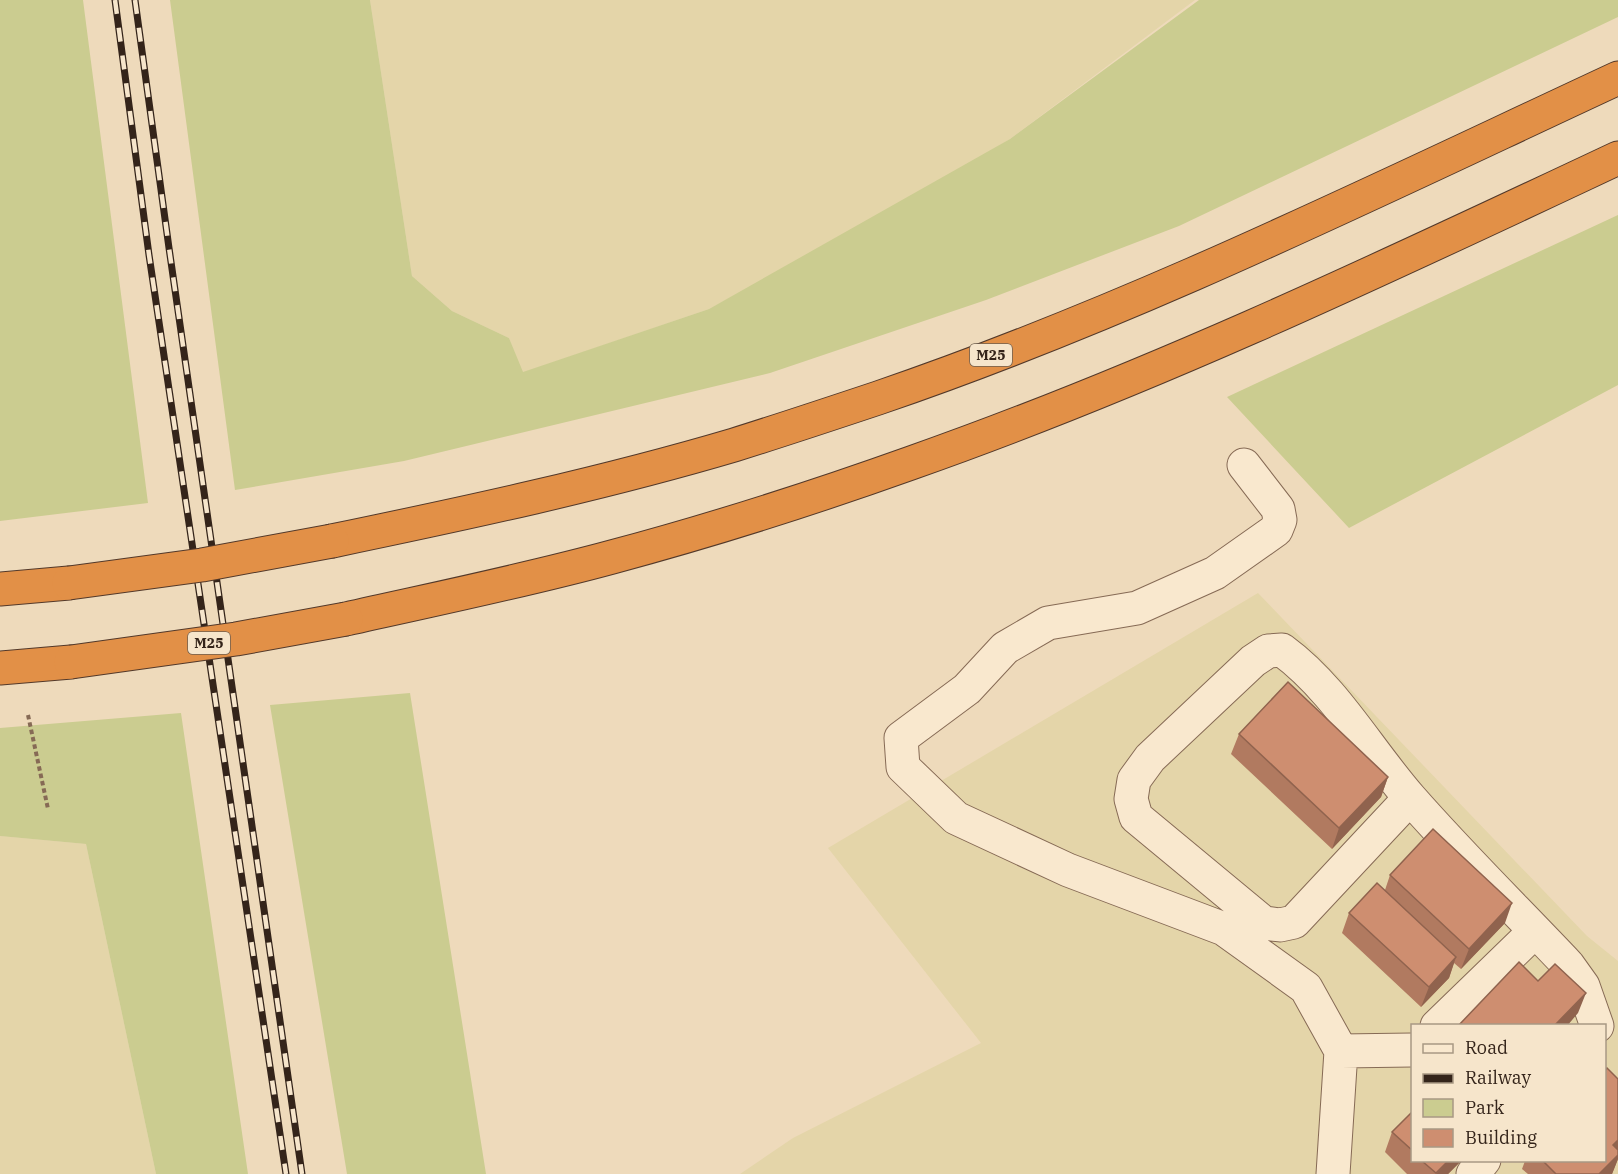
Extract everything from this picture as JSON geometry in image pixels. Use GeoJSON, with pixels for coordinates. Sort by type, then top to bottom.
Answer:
{"type":"FeatureCollection","features":[{"type":"Feature","properties":{"kind":"highway","name":"M25"},"geometry":{"type":"LineString","coordinates":[[0,589],[69,583],[202,566],[332,541],[594,482],[734,445],[882,396],[1032,340],[1175,282],[1618,78]]}},
{"type":"Feature","properties":{"kind":"highway","name":"M25"},"geometry":{"type":"LineString","coordinates":[[0,668],[70,662],[225,641],[346,619],[613,557],[760,513],[914,462],[1026,420],[1243,330],[1618,158]]}},
{"type":"Feature","properties":{"kind":"lane"},"geometry":{"type":"LineString","coordinates":[[1244,465],[1278,509],[1280,520],[1276,531],[1215,573],[1137,608],[1048,623],[1005,648],[967,689],[901,738],[903,767],[956,818],[1068,870],[1224,929],[1306,987],[1341,1052],[1333,1174]]}},
{"type":"Feature","properties":{"kind":"lane"},"geometry":{"type":"LineString","coordinates":[[1410,798],[1294,922],[1280,925],[1264,923],[1136,817],[1131,799],[1134,780],[1150,758],[1253,661],[1268,651],[1282,650],[1323,688],[1410,798],[1568,965],[1584,986],[1597,1024]]}},
{"type":"Feature","properties":{"kind":"lane"},"geometry":{"type":"LineString","coordinates":[[1439,1024],[1535,931]]}},
{"type":"Feature","properties":{"kind":"lane"},"geometry":{"type":"LineString","coordinates":[[1606,1035],[1618,1026]]}},
{"type":"Feature","properties":{"kind":"lane"},"geometry":{"type":"LineString","coordinates":[[1341,1052],[1411,1051]]}},
{"type":"Feature","properties":{"kind":"lane"},"geometry":{"type":"LineString","coordinates":[[1473,1174],[1483,1162]]}},
{"type":"Feature","properties":{"kind":"path"},"geometry":{"type":"LineString","coordinates":[[28,715],[48,809]]}},
{"type":"Feature","properties":{"kind":"shaded area"},"geometry":{"type":"Polygon","coordinates":[[[370,0],[1195,0],[1010,139],[899,207],[709,309],[522,373],[509,338],[452,311],[412,276],[370,0]]]}},
{"type":"Feature","properties":{"kind":"shaded area"},"geometry":{"type":"Polygon","coordinates":[[[1258,593],[1587,936],[1618,961],[1618,1174],[740,1174],[793,1138],[981,1043],[828,848],[1258,593]]]}},
{"type":"Feature","properties":{"kind":"shaded area"},"geometry":{"type":"Polygon","coordinates":[[[0,836],[86,844],[156,1174],[0,1174],[0,836]]]}},
{"type":"Feature","properties":{"kind":"green space"},"geometry":{"type":"Polygon","coordinates":[[[0,0],[83,0],[148,503],[0,521],[0,0]]]}},
{"type":"Feature","properties":{"kind":"green space"},"geometry":{"type":"Polygon","coordinates":[[[170,0],[370,0],[412,276],[452,311],[509,338],[523,372],[709,309],[1010,139],[1199,0],[1618,0],[1618,17],[1179,226],[986,300],[770,373],[404,461],[235,490],[170,0]]]}},
{"type":"Feature","properties":{"kind":"green space"},"geometry":{"type":"Polygon","coordinates":[[[1618,215],[1618,385],[1349,528],[1227,397],[1618,215]]]}},
{"type":"Feature","properties":{"kind":"green space"},"geometry":{"type":"Polygon","coordinates":[[[410,693],[486,1174],[347,1174],[270,705],[410,693]]]}},
{"type":"Feature","properties":{"kind":"green space"},"geometry":{"type":"Polygon","coordinates":[[[181,713],[248,1174],[156,1174],[86,844],[0,836],[0,728],[181,713]]]}},
{"type":"Feature","properties":{"kind":"building"},"geometry":{"type":"Polygon","coordinates":[[[1288,682],[1388,777],[1339,828],[1239,734],[1288,682]]]}},
{"type":"Feature","properties":{"kind":"building"},"geometry":{"type":"Polygon","coordinates":[[[1433,829],[1512,903],[1469,949],[1390,875],[1433,829]]]}},
{"type":"Feature","properties":{"kind":"building"},"geometry":{"type":"Polygon","coordinates":[[[1377,883],[1456,957],[1429,987],[1349,913],[1377,883]]]}},
{"type":"Feature","properties":{"kind":"building"},"geometry":{"type":"Polygon","coordinates":[[[1519,962],[1538,981],[1555,964],[1586,993],[1556,1024],[1460,1024],[1519,962]]]}},
{"type":"Feature","properties":{"kind":"building"},"geometry":{"type":"Polygon","coordinates":[[[1607,1068],[1618,1079],[1618,1140],[1613,1145],[1618,1150],[1618,1155],[1599,1174],[1556,1174],[1544,1162],[1606,1162],[1607,1068]]]}},
{"type":"Feature","properties":{"kind":"building"},"geometry":{"type":"Polygon","coordinates":[[[1411,1113],[1411,1149],[1392,1132],[1411,1113]]]}},
{"type":"Feature","properties":{"kind":"building"},"geometry":{"type":"Polygon","coordinates":[[[1423,1162],[1447,1162],[1436,1173],[1423,1162]]]}},
{"type":"Feature","properties":{"kind":"railway"},"geometry":{"type":"LineString","coordinates":[[115,0],[149,255],[286,1174]]}},
{"type":"Feature","properties":{"kind":"railway"},"geometry":{"type":"LineString","coordinates":[[135,0],[302,1174]]}}]}
